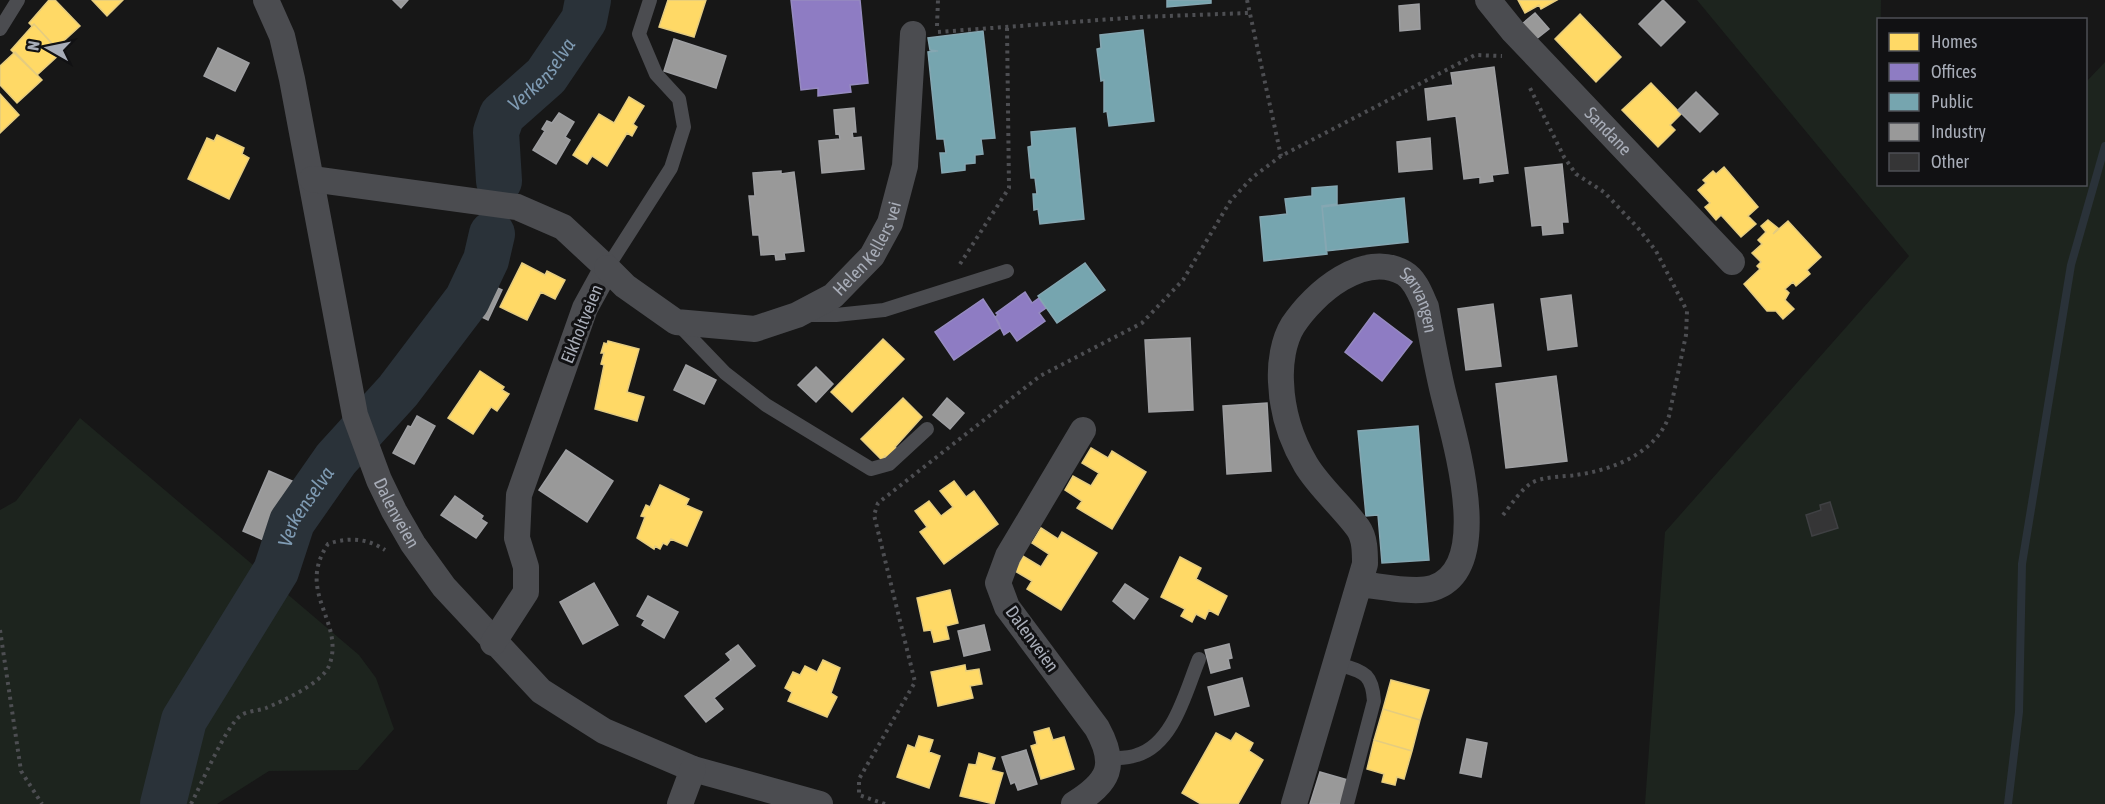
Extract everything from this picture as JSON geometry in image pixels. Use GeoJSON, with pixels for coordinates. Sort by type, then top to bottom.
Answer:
{"type":"FeatureCollection","features":[{"type":"Feature","properties":{"kind":"street","name":"Dalenveien"},"geometry":{"type":"LineString","coordinates":[[266,0],[282,36],[312,178],[355,415],[366,448],[394,511],[417,550],[444,587],[493,643],[541,691],[604,731],[693,769],[820,804]]}},
{"type":"Feature","properties":{"kind":"street","name":"Sandane"},"geometry":{"type":"LineString","coordinates":[[1488,0],[1514,31],[1732,262]]}},
{"type":"Feature","properties":{"kind":"street","name":"Helen Kellers vei"},"geometry":{"type":"LineString","coordinates":[[676,322],[755,329],[797,315],[833,296],[872,256],[890,223],[904,166],[925,33]]}},
{"type":"Feature","properties":{"kind":"street","name":"Eikholtveien"},"geometry":{"type":"LineString","coordinates":[[312,178],[517,207],[563,227],[607,267],[585,308],[519,495],[517,538],[526,567],[526,592],[493,643]]}},
{"type":"Feature","properties":{"kind":"street"},"geometry":{"type":"LineString","coordinates":[[607,267],[625,286],[676,322]]}},
{"type":"Feature","properties":{"kind":"street","name":"Sørvangen"},"geometry":{"type":"LineString","coordinates":[[1294,804],[1365,564],[1364,546],[1359,530],[1306,465],[1290,435],[1281,383],[1282,363],[1285,346],[1293,326],[1314,300],[1340,279],[1361,269],[1380,267],[1405,273],[1415,284],[1426,307],[1465,487],[1465,529],[1462,560],[1456,571],[1433,588],[1420,590],[1360,584]]}},
{"type":"Feature","properties":{"kind":"street","name":"Dalenveien"},"geometry":{"type":"LineString","coordinates":[[1083,430],[1008,556],[998,583],[1007,606],[1097,728],[1106,744],[1109,759]]}},
{"type":"Feature","properties":{"kind":"street"},"geometry":{"type":"LineString","coordinates":[[1074,804],[1103,782],[1109,759]]}},
{"type":"Feature","properties":{"kind":"street"},"geometry":{"type":"LineString","coordinates":[[680,804],[693,769]]}},
{"type":"Feature","properties":{"kind":"lane"},"geometry":{"type":"LineString","coordinates":[[607,267],[671,168],[684,127],[679,99],[656,74],[639,34],[650,0]]}},
{"type":"Feature","properties":{"kind":"lane"},"geometry":{"type":"LineString","coordinates":[[0,29],[10,3]]}},
{"type":"Feature","properties":{"kind":"lane"},"geometry":{"type":"LineString","coordinates":[[797,315],[836,315],[884,310],[1007,271]]}},
{"type":"Feature","properties":{"kind":"lane"},"geometry":{"type":"LineString","coordinates":[[676,322],[725,373],[766,405],[871,470],[889,464],[927,429]]}},
{"type":"Feature","properties":{"kind":"lane"},"geometry":{"type":"LineString","coordinates":[[1109,759],[1139,755],[1161,739],[1177,712],[1199,659]]}},
{"type":"Feature","properties":{"kind":"lane"},"geometry":{"type":"LineString","coordinates":[[1335,663],[1364,672],[1373,684],[1374,701],[1347,804]]}},
{"type":"Feature","properties":{"kind":"path"},"geometry":{"type":"LineString","coordinates":[[938,0],[925,33],[1140,17],[1248,13]]}},
{"type":"Feature","properties":{"kind":"path"},"geometry":{"type":"LineString","coordinates":[[1247,0],[1281,156]]}},
{"type":"Feature","properties":{"kind":"path"},"geometry":{"type":"LineString","coordinates":[[943,290],[1009,188],[1007,27]]}},
{"type":"Feature","properties":{"kind":"path"},"geometry":{"type":"LineString","coordinates":[[885,804],[859,795],[859,779],[915,682],[874,515],[878,503],[1040,376],[1142,323],[1161,306],[1183,280],[1231,200],[1254,177],[1281,156],[1475,55],[1503,56],[1510,63]]}},
{"type":"Feature","properties":{"kind":"path"},"geometry":{"type":"LineString","coordinates":[[1503,515],[1531,483],[1602,470],[1629,459],[1650,444],[1665,428],[1670,416],[1686,334],[1688,310],[1656,251],[1604,192],[1575,174],[1564,157],[1529,86]]}},
{"type":"Feature","properties":{"kind":"path"},"geometry":{"type":"LineString","coordinates":[[191,804],[228,732],[240,715],[266,708],[321,679],[330,665],[332,640],[315,581],[318,558],[328,544],[353,538],[368,541],[393,555],[407,558],[417,550]]}},
{"type":"Feature","properties":{"kind":"path"},"geometry":{"type":"LineString","coordinates":[[0,630],[21,771],[42,804]]}},
{"type":"Feature","properties":{"kind":"shaded area"},"geometry":{"type":"Polygon","coordinates":[[[1697,0],[1881,0],[1881,18],[1877,18],[1877,186],[2087,186],[2087,81],[2105,62],[2105,804],[1645,804],[1665,532],[1909,256],[1697,0]]]}},
{"type":"Feature","properties":{"kind":"shaded area"},"geometry":{"type":"Polygon","coordinates":[[[80,418],[359,655],[376,678],[394,729],[358,770],[269,771],[217,804],[0,804],[0,510],[16,501],[80,418]]]}},
{"type":"Feature","properties":{"kind":"building: Homes"},"geometry":{"type":"Polygon","coordinates":[[[49,0],[55,0],[80,26],[56,48],[34,24],[32,26],[29,23],[49,0]]]}},
{"type":"Feature","properties":{"kind":"building: Homes"},"geometry":{"type":"Polygon","coordinates":[[[92,0],[123,0],[107,16],[92,0]]]}},
{"type":"Feature","properties":{"kind":"building: Homes"},"geometry":{"type":"Polygon","coordinates":[[[668,0],[706,0],[694,37],[659,27],[668,0]]]}},
{"type":"Feature","properties":{"kind":"building: Homes"},"geometry":{"type":"Polygon","coordinates":[[[1518,0],[1557,0],[1541,9],[1539,5],[1525,13],[1518,0]]]}},
{"type":"Feature","properties":{"kind":"building: Homes"},"geometry":{"type":"Polygon","coordinates":[[[1580,14],[1621,57],[1596,82],[1555,39],[1580,14]]]}},
{"type":"Feature","properties":{"kind":"building: Homes"},"geometry":{"type":"Polygon","coordinates":[[[34,24],[61,53],[37,75],[11,50],[34,24]]]}},
{"type":"Feature","properties":{"kind":"building: Homes"},"geometry":{"type":"Polygon","coordinates":[[[15,52],[42,80],[17,103],[0,85],[0,66],[15,52]]]}},
{"type":"Feature","properties":{"kind":"building: Homes"},"geometry":{"type":"Polygon","coordinates":[[[1651,83],[1681,114],[1670,125],[1675,130],[1658,147],[1622,110],[1651,83]]]}},
{"type":"Feature","properties":{"kind":"building: Homes"},"geometry":{"type":"Polygon","coordinates":[[[0,94],[19,115],[0,133],[0,94]]]}},
{"type":"Feature","properties":{"kind":"building: Homes"},"geometry":{"type":"Polygon","coordinates":[[[629,97],[644,106],[633,124],[637,127],[632,136],[627,133],[607,166],[592,156],[587,164],[573,155],[599,114],[614,123],[629,97]]]}},
{"type":"Feature","properties":{"kind":"building: Homes"},"geometry":{"type":"Polygon","coordinates":[[[217,135],[244,148],[242,154],[249,158],[229,199],[188,179],[207,138],[214,141],[217,135]]]}},
{"type":"Feature","properties":{"kind":"building: Homes"},"geometry":{"type":"Polygon","coordinates":[[[1724,167],[1758,207],[1748,216],[1756,224],[1741,237],[1721,215],[1716,220],[1705,207],[1710,203],[1698,190],[1706,183],[1703,180],[1713,171],[1716,174],[1724,167]]]}},
{"type":"Feature","properties":{"kind":"building: Homes"},"geometry":{"type":"Polygon","coordinates":[[[1768,220],[1778,228],[1773,234],[1788,221],[1821,257],[1807,270],[1810,274],[1796,286],[1793,282],[1785,289],[1789,293],[1785,300],[1794,309],[1783,319],[1776,311],[1767,311],[1744,284],[1760,269],[1757,266],[1761,262],[1752,253],[1762,244],[1758,240],[1766,232],[1761,226],[1768,220]]]}},
{"type":"Feature","properties":{"kind":"building: Homes"},"geometry":{"type":"Polygon","coordinates":[[[522,263],[545,275],[547,271],[565,280],[555,299],[541,292],[527,320],[500,307],[522,263]]]}},
{"type":"Feature","properties":{"kind":"building: Homes"},"geometry":{"type":"Polygon","coordinates":[[[883,339],[904,359],[852,412],[831,392],[883,339]]]}},
{"type":"Feature","properties":{"kind":"building: Homes"},"geometry":{"type":"Polygon","coordinates":[[[608,341],[639,349],[627,392],[644,397],[637,421],[595,409],[604,365],[601,364],[604,353],[601,353],[604,343],[607,344],[608,341]]]}},
{"type":"Feature","properties":{"kind":"building: Homes"},"geometry":{"type":"Polygon","coordinates":[[[480,371],[504,387],[502,390],[509,394],[497,411],[491,407],[473,434],[448,418],[480,371]]]}},
{"type":"Feature","properties":{"kind":"building: Homes"},"geometry":{"type":"Polygon","coordinates":[[[903,398],[922,417],[895,447],[898,450],[888,459],[885,456],[882,460],[861,439],[903,398]]]}},
{"type":"Feature","properties":{"kind":"building: Homes"},"geometry":{"type":"Polygon","coordinates":[[[1091,448],[1108,458],[1112,451],[1146,472],[1112,529],[1077,508],[1082,501],[1065,490],[1073,476],[1091,486],[1099,473],[1082,463],[1091,448]]]}},
{"type":"Feature","properties":{"kind":"building: Homes"},"geometry":{"type":"Polygon","coordinates":[[[954,481],[966,497],[974,491],[998,524],[944,564],[920,532],[927,527],[915,511],[929,501],[941,516],[953,507],[940,491],[954,481]]]}},
{"type":"Feature","properties":{"kind":"building: Homes"},"geometry":{"type":"Polygon","coordinates":[[[660,485],[689,499],[686,505],[702,512],[687,546],[671,539],[667,545],[663,543],[660,549],[655,546],[654,549],[637,538],[645,517],[641,516],[646,505],[650,507],[660,485]]]}},
{"type":"Feature","properties":{"kind":"building: Homes"},"geometry":{"type":"Polygon","coordinates":[[[1041,528],[1058,539],[1062,532],[1097,553],[1061,610],[1027,589],[1032,581],[1015,571],[1023,556],[1041,567],[1049,554],[1032,543],[1041,528]]]}},
{"type":"Feature","properties":{"kind":"building: Homes"},"geometry":{"type":"Polygon","coordinates":[[[1180,557],[1201,568],[1196,579],[1227,596],[1218,615],[1209,610],[1205,619],[1196,614],[1192,622],[1181,616],[1185,609],[1161,597],[1180,557]]]}},
{"type":"Feature","properties":{"kind":"building: Homes"},"geometry":{"type":"Polygon","coordinates":[[[950,590],[958,623],[946,626],[949,639],[934,642],[931,630],[924,631],[917,598],[950,590]]]}},
{"type":"Feature","properties":{"kind":"building: Homes"},"geometry":{"type":"Polygon","coordinates":[[[823,660],[840,668],[831,693],[837,697],[827,717],[788,701],[792,692],[785,688],[793,672],[800,675],[805,666],[817,672],[823,660]]]}},
{"type":"Feature","properties":{"kind":"building: Homes"},"geometry":{"type":"Polygon","coordinates":[[[965,665],[966,671],[979,669],[982,684],[970,686],[973,698],[938,706],[931,672],[965,665]]]}},
{"type":"Feature","properties":{"kind":"building: Homes"},"geometry":{"type":"Polygon","coordinates":[[[1391,680],[1429,690],[1420,720],[1383,709],[1391,680]]]}},
{"type":"Feature","properties":{"kind":"building: Homes"},"geometry":{"type":"Polygon","coordinates":[[[1383,709],[1420,720],[1412,751],[1374,740],[1383,709]]]}},
{"type":"Feature","properties":{"kind":"building: Homes"},"geometry":{"type":"Polygon","coordinates":[[[1049,728],[1053,740],[1064,737],[1074,769],[1041,779],[1031,746],[1037,744],[1034,732],[1049,728]]]}},
{"type":"Feature","properties":{"kind":"building: Homes"},"geometry":{"type":"Polygon","coordinates":[[[1216,733],[1231,741],[1236,733],[1253,743],[1249,751],[1263,760],[1238,804],[1201,804],[1182,793],[1216,733]]]}},
{"type":"Feature","properties":{"kind":"building: Homes"},"geometry":{"type":"Polygon","coordinates":[[[919,736],[933,740],[929,752],[940,756],[929,788],[897,777],[908,745],[915,748],[919,736]]]}},
{"type":"Feature","properties":{"kind":"building: Homes"},"geometry":{"type":"Polygon","coordinates":[[[1374,740],[1412,751],[1404,779],[1397,777],[1395,785],[1382,782],[1384,774],[1367,769],[1374,740]]]}},
{"type":"Feature","properties":{"kind":"building: Homes"},"geometry":{"type":"Polygon","coordinates":[[[979,753],[995,758],[991,770],[1003,773],[994,804],[960,796],[969,764],[976,765],[979,753]]]}},
{"type":"Feature","properties":{"kind":"building: Offices"},"geometry":{"type":"Polygon","coordinates":[[[791,0],[860,0],[868,83],[850,85],[851,92],[818,96],[818,88],[801,90],[791,0]]]}},
{"type":"Feature","properties":{"kind":"building: Offices"},"geometry":{"type":"Polygon","coordinates":[[[1025,292],[1032,303],[1039,298],[1046,308],[1039,313],[1045,321],[1017,341],[1010,331],[1004,335],[995,317],[998,315],[996,313],[1025,292]]]}},
{"type":"Feature","properties":{"kind":"building: Offices"},"geometry":{"type":"Polygon","coordinates":[[[983,299],[1000,328],[954,360],[935,332],[983,299]]]}},
{"type":"Feature","properties":{"kind":"building: Offices"},"geometry":{"type":"Polygon","coordinates":[[[1374,313],[1412,342],[1382,381],[1345,352],[1374,313]]]}},
{"type":"Feature","properties":{"kind":"building: Public"},"geometry":{"type":"Polygon","coordinates":[[[1167,0],[1211,0],[1211,3],[1167,7],[1167,0]]]}},
{"type":"Feature","properties":{"kind":"building: Public"},"geometry":{"type":"Polygon","coordinates":[[[1143,30],[1154,121],[1109,126],[1107,111],[1104,112],[1104,80],[1101,81],[1097,49],[1101,48],[1100,35],[1143,30]]]}},
{"type":"Feature","properties":{"kind":"building: Public"},"geometry":{"type":"Polygon","coordinates":[[[983,31],[995,138],[981,139],[983,154],[975,155],[975,163],[965,164],[965,170],[942,173],[940,153],[946,153],[944,139],[937,139],[928,52],[938,51],[930,50],[928,38],[983,31]]]}},
{"type":"Feature","properties":{"kind":"building: Public"},"geometry":{"type":"Polygon","coordinates":[[[1075,128],[1084,219],[1040,224],[1038,209],[1034,210],[1033,194],[1037,194],[1035,178],[1031,178],[1028,147],[1032,146],[1031,132],[1075,128]]]}},
{"type":"Feature","properties":{"kind":"building: Public"},"geometry":{"type":"Polygon","coordinates":[[[1337,186],[1337,204],[1322,206],[1327,254],[1264,261],[1260,217],[1287,214],[1285,199],[1312,196],[1312,188],[1337,186]]]}},
{"type":"Feature","properties":{"kind":"building: Public"},"geometry":{"type":"Polygon","coordinates":[[[1404,198],[1408,242],[1326,251],[1322,207],[1404,198]]]}},
{"type":"Feature","properties":{"kind":"building: Public"},"geometry":{"type":"Polygon","coordinates":[[[1085,263],[1105,290],[1057,323],[1038,296],[1085,263]]]}},
{"type":"Feature","properties":{"kind":"building: Public"},"geometry":{"type":"Polygon","coordinates":[[[1418,426],[1429,560],[1382,563],[1378,515],[1366,516],[1358,431],[1418,426]]]}},
{"type":"Feature","properties":{"kind":"building: Industry"},"geometry":{"type":"Polygon","coordinates":[[[393,0],[408,0],[401,8],[393,0]]]}},
{"type":"Feature","properties":{"kind":"building: Industry"},"geometry":{"type":"Polygon","coordinates":[[[1663,0],[1685,22],[1661,46],[1639,24],[1663,0]]]}},
{"type":"Feature","properties":{"kind":"building: Industry"},"geometry":{"type":"Polygon","coordinates":[[[1419,4],[1420,29],[1400,31],[1399,6],[1419,4]]]}},
{"type":"Feature","properties":{"kind":"building: Industry"},"geometry":{"type":"Polygon","coordinates":[[[1535,13],[1549,29],[1535,40],[1522,24],[1535,13]]]}},
{"type":"Feature","properties":{"kind":"building: Industry"},"geometry":{"type":"Polygon","coordinates":[[[674,39],[726,56],[716,88],[664,71],[674,39]]]}},
{"type":"Feature","properties":{"kind":"building: Industry"},"geometry":{"type":"Polygon","coordinates":[[[218,48],[249,63],[235,91],[204,76],[218,48]]]}},
{"type":"Feature","properties":{"kind":"building: Industry"},"geometry":{"type":"Polygon","coordinates":[[[1494,67],[1508,173],[1492,175],[1493,181],[1480,183],[1480,177],[1464,179],[1456,116],[1428,120],[1425,89],[1453,85],[1451,73],[1494,67]]]}},
{"type":"Feature","properties":{"kind":"building: Industry"},"geometry":{"type":"Polygon","coordinates":[[[1696,92],[1718,114],[1700,132],[1678,110],[1696,92]]]}},
{"type":"Feature","properties":{"kind":"building: Industry"},"geometry":{"type":"Polygon","coordinates":[[[854,108],[856,132],[852,132],[853,138],[861,137],[864,169],[822,173],[819,141],[840,139],[839,133],[836,134],[834,110],[854,108]]]}},
{"type":"Feature","properties":{"kind":"building: Industry"},"geometry":{"type":"Polygon","coordinates":[[[559,113],[574,122],[565,137],[570,140],[556,164],[533,150],[545,131],[542,129],[547,121],[552,123],[559,113]]]}},
{"type":"Feature","properties":{"kind":"building: Industry"},"geometry":{"type":"Polygon","coordinates":[[[1430,138],[1432,169],[1399,172],[1397,142],[1430,138]]]}},
{"type":"Feature","properties":{"kind":"building: Industry"},"geometry":{"type":"Polygon","coordinates":[[[1562,164],[1568,222],[1562,222],[1563,233],[1543,235],[1542,225],[1532,226],[1525,168],[1562,164]]]}},
{"type":"Feature","properties":{"kind":"building: Industry"},"geometry":{"type":"Polygon","coordinates":[[[781,171],[781,174],[794,172],[804,251],[784,253],[785,259],[776,260],[775,254],[761,255],[759,235],[753,235],[749,196],[755,196],[753,173],[781,171]]]}},
{"type":"Feature","properties":{"kind":"building: Industry"},"geometry":{"type":"Polygon","coordinates":[[[481,281],[502,290],[488,320],[467,310],[481,281]]]}},
{"type":"Feature","properties":{"kind":"building: Industry"},"geometry":{"type":"Polygon","coordinates":[[[1571,295],[1577,346],[1548,350],[1541,299],[1571,295]]]}},
{"type":"Feature","properties":{"kind":"building: Industry"},"geometry":{"type":"Polygon","coordinates":[[[1493,304],[1501,366],[1466,370],[1458,309],[1493,304]]]}},
{"type":"Feature","properties":{"kind":"building: Industry"},"geometry":{"type":"Polygon","coordinates":[[[1190,338],[1193,410],[1149,412],[1145,340],[1190,338]]]}},
{"type":"Feature","properties":{"kind":"building: Industry"},"geometry":{"type":"Polygon","coordinates":[[[686,365],[716,380],[704,404],[674,390],[686,365]]]}},
{"type":"Feature","properties":{"kind":"building: Industry"},"geometry":{"type":"Polygon","coordinates":[[[816,367],[833,384],[816,402],[798,385],[816,367]]]}},
{"type":"Feature","properties":{"kind":"building: Industry"},"geometry":{"type":"Polygon","coordinates":[[[1556,376],[1567,461],[1506,468],[1496,384],[1556,376]]]}},
{"type":"Feature","properties":{"kind":"building: Industry"},"geometry":{"type":"Polygon","coordinates":[[[947,398],[964,413],[950,429],[933,415],[947,398]]]}},
{"type":"Feature","properties":{"kind":"building: Industry"},"geometry":{"type":"Polygon","coordinates":[[[1267,403],[1271,471],[1227,474],[1223,406],[1267,403]]]}},
{"type":"Feature","properties":{"kind":"building: Industry"},"geometry":{"type":"Polygon","coordinates":[[[417,416],[435,426],[414,464],[393,453],[408,426],[411,427],[417,416]]]}},
{"type":"Feature","properties":{"kind":"building: Industry"},"geometry":{"type":"Polygon","coordinates":[[[566,450],[613,481],[587,522],[539,490],[566,450]]]}},
{"type":"Feature","properties":{"kind":"building: Industry"},"geometry":{"type":"Polygon","coordinates":[[[269,471],[301,485],[275,545],[243,531],[269,471]]]}},
{"type":"Feature","properties":{"kind":"building: Industry"},"geometry":{"type":"Polygon","coordinates":[[[455,496],[483,516],[481,519],[487,523],[476,538],[441,515],[455,496]]]}},
{"type":"Feature","properties":{"kind":"building: Industry"},"geometry":{"type":"Polygon","coordinates":[[[594,583],[618,625],[583,644],[560,602],[594,583]]]}},
{"type":"Feature","properties":{"kind":"building: Industry"},"geometry":{"type":"Polygon","coordinates":[[[1125,584],[1148,599],[1134,619],[1113,601],[1125,584]]]}},
{"type":"Feature","properties":{"kind":"building: Industry"},"geometry":{"type":"Polygon","coordinates":[[[648,596],[678,612],[664,638],[642,625],[645,620],[637,616],[648,596]]]}},
{"type":"Feature","properties":{"kind":"building: Industry"},"geometry":{"type":"Polygon","coordinates":[[[984,625],[990,650],[964,656],[958,631],[984,625]]]}},
{"type":"Feature","properties":{"kind":"building: Industry"},"geometry":{"type":"Polygon","coordinates":[[[1229,644],[1232,658],[1228,659],[1230,668],[1211,673],[1205,650],[1229,644]]]}},
{"type":"Feature","properties":{"kind":"building: Industry"},"geometry":{"type":"Polygon","coordinates":[[[738,645],[755,666],[714,698],[723,709],[706,722],[685,696],[731,660],[726,654],[738,645]]]}},
{"type":"Feature","properties":{"kind":"building: Industry"},"geometry":{"type":"Polygon","coordinates":[[[1242,678],[1249,706],[1215,715],[1208,687],[1242,678]]]}},
{"type":"Feature","properties":{"kind":"building: Industry"},"geometry":{"type":"Polygon","coordinates":[[[1467,739],[1487,743],[1481,777],[1460,773],[1467,739]]]}},
{"type":"Feature","properties":{"kind":"building: Industry"},"geometry":{"type":"Polygon","coordinates":[[[1026,750],[1037,784],[1018,790],[1015,782],[1011,784],[1002,757],[1026,750]]]}},
{"type":"Feature","properties":{"kind":"building: Industry"},"geometry":{"type":"Polygon","coordinates":[[[1320,772],[1348,780],[1341,804],[1310,804],[1320,772]]]}},
{"type":"Feature","properties":{"kind":"building: Other"},"geometry":{"type":"Polygon","coordinates":[[[1830,502],[1838,528],[1812,536],[1806,515],[1821,510],[1820,505],[1830,502]]]}},
{"type":"Feature","properties":{"kind":"waterway","name":"Verkenselva"},"geometry":{"type":"LineString","coordinates":[[499,181],[496,132],[502,115],[546,76],[584,20],[588,0]]}},
{"type":"Feature","properties":{"kind":"waterway"},"geometry":{"type":"LineString","coordinates":[[2008,804],[2019,712],[2022,564],[2071,265],[2105,146]]}},
{"type":"Feature","properties":{"kind":"waterway","name":"Verkenselva"},"geometry":{"type":"LineString","coordinates":[[163,804],[184,720],[276,571],[292,522],[336,459],[398,391],[467,300],[486,260],[492,234]]}}]}
